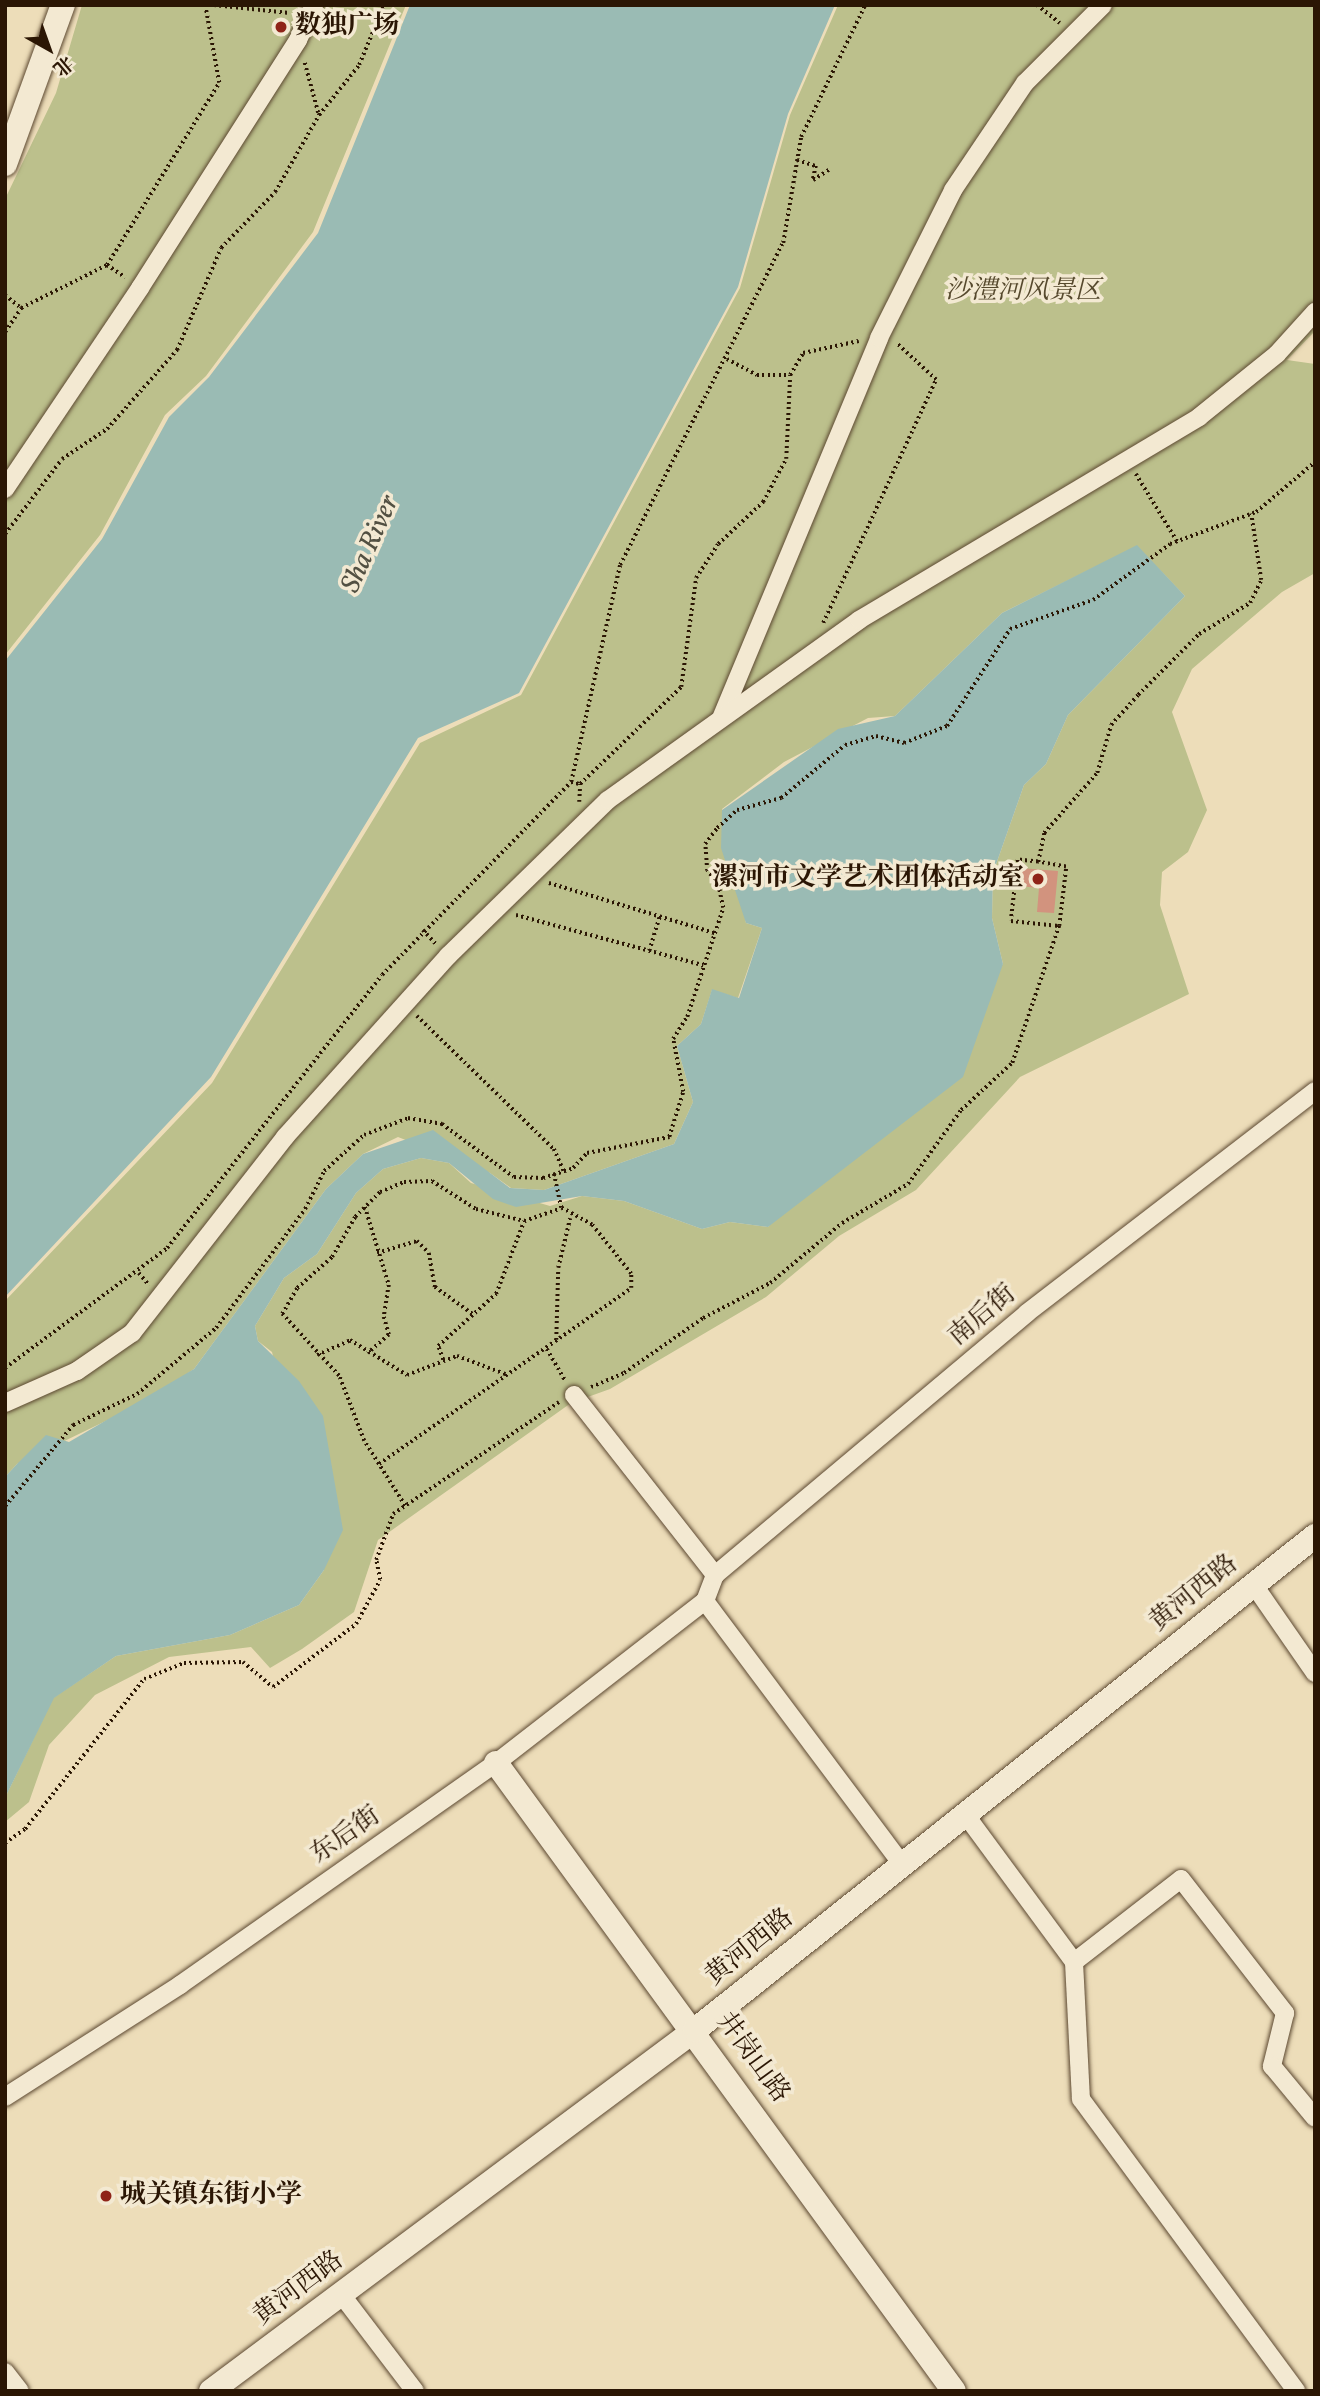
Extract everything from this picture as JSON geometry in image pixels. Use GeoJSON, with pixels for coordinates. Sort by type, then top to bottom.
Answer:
{"type":"FeatureCollection","features":[{"type":"Feature","properties":{"kind":"street"},"geometry":{"type":"LineString","coordinates":[[5,164],[63,5]]}},
{"type":"Feature","properties":{"kind":"street"},"geometry":{"type":"LineString","coordinates":[[722,716],[879,338],[953,190],[1024,83],[1070,31],[1103,5]]}},
{"type":"Feature","properties":{"kind":"street"},"geometry":{"type":"LineString","coordinates":[[5,489],[298,40],[312,10]]}},
{"type":"Feature","properties":{"kind":"street"},"geometry":{"type":"LineString","coordinates":[[5,1403],[78,1371],[132,1333],[285,1138],[404,1005],[494,910],[608,800],[859,620],[1199,417],[1277,354],[1315,312]]}},
{"type":"Feature","properties":{"kind":"street","name":"南后街"},"geometry":{"type":"LineString","coordinates":[[705,1601],[715,1575],[1027,1313],[1315,1091]]}},
{"type":"Feature","properties":{"kind":"street"},"geometry":{"type":"LineString","coordinates":[[574,1395],[715,1575]]}},
{"type":"Feature","properties":{"kind":"street","name":"黄河西路"},"geometry":{"type":"LineString","coordinates":[[211,2391],[695,2030],[1315,1536]]}},
{"type":"Feature","properties":{"kind":"street"},"geometry":{"type":"LineString","coordinates":[[1254,1585],[1315,1673]]}},
{"type":"Feature","properties":{"kind":"street"},"geometry":{"type":"LineString","coordinates":[[705,1601],[902,1864]]}},
{"type":"Feature","properties":{"kind":"street","name":"东后街"},"geometry":{"type":"LineString","coordinates":[[5,2097],[180,1985],[496,1763],[705,1601]]}},
{"type":"Feature","properties":{"kind":"street","name":"井岗山路"},"geometry":{"type":"LineString","coordinates":[[496,1763],[695,2030],[954,2391]]}},
{"type":"Feature","properties":{"kind":"street"},"geometry":{"type":"LineString","coordinates":[[965,1814],[1074,1962],[1081,2099],[1296,2391]]}},
{"type":"Feature","properties":{"kind":"street"},"geometry":{"type":"LineString","coordinates":[[1074,1962],[1181,1879],[1285,2014],[1272,2066],[1315,2118]]}},
{"type":"Feature","properties":{"kind":"street"},"geometry":{"type":"LineString","coordinates":[[341,2294],[415,2391]]}},
{"type":"Feature","properties":{"kind":"street"},"geometry":{"type":"LineString","coordinates":[[5,2372],[20,2391]]}},
{"type":"Feature","properties":{"kind":"path"},"geometry":{"type":"LineString","coordinates":[[5,332],[21,308],[107,265],[219,83],[205,5]]}},
{"type":"Feature","properties":{"kind":"path"},"geometry":{"type":"LineString","coordinates":[[214,5],[312,10]]}},
{"type":"Feature","properties":{"kind":"path"},"geometry":{"type":"LineString","coordinates":[[5,534],[62,459],[107,429],[177,350],[221,248],[275,192],[319,115],[359,65],[384,5]]}},
{"type":"Feature","properties":{"kind":"path"},"geometry":{"type":"LineString","coordinates":[[5,1368],[167,1248],[382,975],[571,782],[620,565],[727,359],[783,243],[797,160],[834,60],[865,5]]}},
{"type":"Feature","properties":{"kind":"path"},"geometry":{"type":"LineString","coordinates":[[1037,5],[1070,31]]}},
{"type":"Feature","properties":{"kind":"path"},"geometry":{"type":"LineString","coordinates":[[298,40],[319,115]]}},
{"type":"Feature","properties":{"kind":"path"},"geometry":{"type":"LineString","coordinates":[[797,160],[816,166],[813,180],[820,182],[823,168],[830,169]]}},
{"type":"Feature","properties":{"kind":"path"},"geometry":{"type":"LineString","coordinates":[[5,295],[21,308]]}},
{"type":"Feature","properties":{"kind":"path"},"geometry":{"type":"LineString","coordinates":[[727,359],[757,375],[790,375]]}},
{"type":"Feature","properties":{"kind":"path"},"geometry":{"type":"LineString","coordinates":[[1127,460],[1177,541]]}},
{"type":"Feature","properties":{"kind":"path"},"geometry":{"type":"LineString","coordinates":[[5,1506],[73,1425],[137,1394],[216,1328],[305,1209],[324,1171],[364,1135],[408,1118],[442,1124],[514,1177],[554,1174],[564,1171],[587,1153],[670,1137],[683,1092],[673,1039],[704,965],[723,908],[718,884],[707,871],[705,844],[737,810],[781,798],[845,745],[876,736],[904,743],[947,726],[993,645],[1010,628],[1093,600],[1177,541],[1251,514],[1315,462]]}},
{"type":"Feature","properties":{"kind":"path"},"geometry":{"type":"LineString","coordinates":[[1038,862],[1044,833],[1097,773],[1111,725],[1199,634],[1250,603],[1261,580],[1251,514]]}},
{"type":"Feature","properties":{"kind":"path"},"geometry":{"type":"LineString","coordinates":[[571,782],[580,784]]}},
{"type":"Feature","properties":{"kind":"path"},"geometry":{"type":"LineString","coordinates":[[5,1843],[25,1829],[144,1679],[184,1663],[243,1662],[274,1687],[356,1624],[380,1580],[376,1560],[383,1528],[405,1506],[574,1395],[624,1373],[704,1318],[770,1283],[842,1223],[908,1184],[961,1110],[1012,1063],[1059,926],[1066,867],[1018,860],[1012,921],[1059,926]]}},
{"type":"Feature","properties":{"kind":"path"},"geometry":{"type":"LineString","coordinates":[[527,877],[715,933]]}},
{"type":"Feature","properties":{"kind":"path"},"geometry":{"type":"LineString","coordinates":[[494,910],[704,965]]}},
{"type":"Feature","properties":{"kind":"path"},"geometry":{"type":"LineString","coordinates":[[649,951],[660,916]]}},
{"type":"Feature","properties":{"kind":"path"},"geometry":{"type":"LineString","coordinates":[[404,1005],[554,1149],[564,1171]]}},
{"type":"Feature","properties":{"kind":"path"},"geometry":{"type":"LineString","coordinates":[[379,1464],[631,1288],[631,1274],[592,1225],[570,1218],[561,1209],[554,1174]]}},
{"type":"Feature","properties":{"kind":"path"},"geometry":{"type":"LineString","coordinates":[[405,1506],[379,1464],[339,1376],[282,1314],[365,1207],[404,1182],[432,1181],[476,1209],[524,1221],[561,1209]]}},
{"type":"Feature","properties":{"kind":"path"},"geometry":{"type":"LineString","coordinates":[[365,1207],[389,1285],[384,1317],[389,1335],[368,1353]]}},
{"type":"Feature","properties":{"kind":"path"},"geometry":{"type":"LineString","coordinates":[[556,1342],[558,1268],[570,1218]]}},
{"type":"Feature","properties":{"kind":"path"},"geometry":{"type":"LineString","coordinates":[[443,1360],[438,1346],[496,1294],[524,1221]]}},
{"type":"Feature","properties":{"kind":"path"},"geometry":{"type":"LineString","coordinates":[[377,1253],[408,1240],[424,1245],[435,1287],[474,1315]]}},
{"type":"Feature","properties":{"kind":"path"},"geometry":{"type":"LineString","coordinates":[[317,1355],[349,1340],[368,1353],[415,1376],[443,1360],[457,1356],[508,1376]]}},
{"type":"Feature","properties":{"kind":"path"},"geometry":{"type":"LineString","coordinates":[[547,1349],[574,1395]]}},
{"type":"Feature","properties":{"kind":"green space"},"geometry":{"type":"Polygon","coordinates":[[[82,5],[406,5],[313,232],[206,376],[165,415],[100,535],[5,655],[5,199],[56,93],[82,5]]]}},
{"type":"Feature","properties":{"kind":"green space","name":"沙澧河风景区"},"geometry":{"type":"Polygon","coordinates":[[[838,5],[1315,5],[1315,331],[1287,360],[1315,364],[1315,573],[1282,592],[1192,669],[1172,712],[1207,810],[1188,852],[1162,872],[1160,905],[1189,994],[1020,1077],[916,1190],[839,1236],[766,1297],[610,1389],[571,1403],[378,1540],[354,1612],[302,1649],[270,1668],[251,1647],[169,1657],[95,1695],[49,1745],[29,1802],[5,1822],[5,1798],[53,1698],[116,1656],[230,1635],[299,1605],[324,1570],[272,1352],[258,1341],[255,1326],[284,1278],[317,1254],[356,1193],[383,1169],[421,1158],[449,1163],[471,1183],[550,1206],[582,1196],[624,1201],[702,1229],[730,1222],[768,1227],[1003,964],[992,918],[993,873],[1024,785],[1046,764],[1068,715],[1185,596],[1137,546],[1002,613],[895,716],[868,718],[784,762],[722,809],[746,923],[762,928],[738,998],[712,990],[701,1024],[677,1046],[693,1102],[674,1144],[544,1190],[511,1188],[490,1173],[398,1137],[363,1154],[326,1189],[194,1369],[149,1400],[17,1464],[5,1477],[5,1301],[212,1083],[420,743],[521,695],[740,288],[790,115],[838,5]]]}},
{"type":"Feature","properties":{"kind":"water","name":"Sha River"},"geometry":{"type":"Polygon","coordinates":[[[410,5],[835,5],[788,114],[738,287],[519,693],[418,738],[211,1077],[5,1297],[5,661],[102,539],[169,417],[209,377],[318,233],[410,5]]]}},
{"type":"Feature","properties":{"kind":"water"},"geometry":{"type":"Polygon","coordinates":[[[1137,545],[1185,596],[1068,715],[1046,764],[1024,785],[993,873],[992,918],[1003,964],[963,1077],[768,1227],[730,1222],[702,1229],[624,1201],[582,1196],[516,1207],[493,1199],[449,1163],[421,1158],[383,1169],[356,1193],[317,1254],[284,1278],[255,1326],[258,1341],[299,1381],[323,1416],[343,1530],[324,1570],[299,1605],[230,1635],[116,1656],[54,1698],[5,1798],[5,1477],[46,1435],[69,1442],[194,1369],[326,1189],[363,1154],[433,1130],[510,1188],[544,1190],[674,1144],[693,1102],[677,1046],[701,1024],[712,989],[739,998],[762,928],[746,923],[721,848],[722,810],[838,729],[895,716],[1002,613],[1137,545]]]}},
{"type":"Feature","properties":{"kind":"building","name":"漯河市文学艺术团体活动室"},"geometry":{"type":"Polygon","coordinates":[[[1020,868],[1058,871],[1054,913],[1037,912],[1039,888],[1019,886],[1020,868]]]}},
{"type":"Feature","properties":{"kind":"place","name":"数独广场"},"geometry":{"type":"Point","coordinates":[281,27]}},
{"type":"Feature","properties":{"kind":"place","name":"漯河市文学艺术团体活动室"},"geometry":{"type":"Point","coordinates":[1038,879]}},
{"type":"Feature","properties":{"kind":"place","name":"城关镇东街小学"},"geometry":{"type":"Point","coordinates":[106,2196]}}]}
